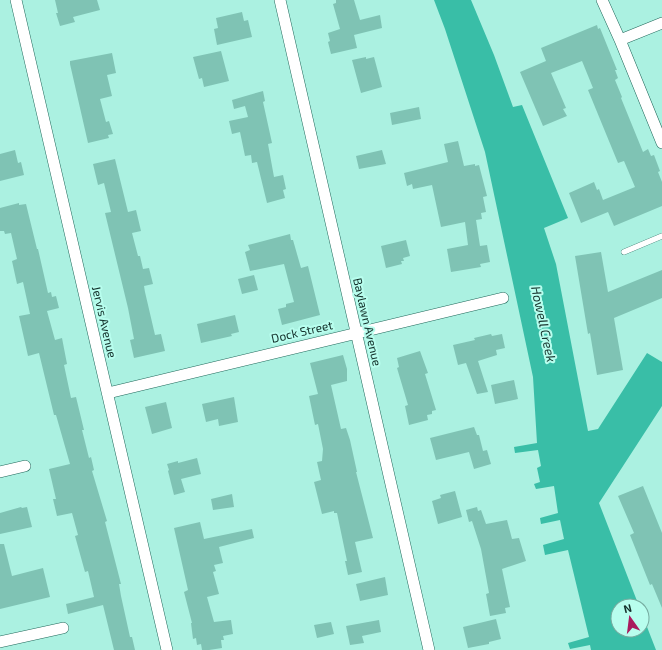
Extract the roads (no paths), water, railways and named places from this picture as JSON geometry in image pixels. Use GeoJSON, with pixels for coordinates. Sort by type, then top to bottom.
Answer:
{"type":"FeatureCollection","features":[{"type":"Feature","properties":{"kind":"street","name":"Jervis Avenue"},"geometry":{"type":"LineString","coordinates":[[16,0],[167,650]]}},
{"type":"Feature","properties":{"kind":"street","name":"Baylawn Avenue"},"geometry":{"type":"LineString","coordinates":[[280,0],[429,650]]}},
{"type":"Feature","properties":{"kind":"street"},"geometry":{"type":"LineString","coordinates":[[602,0],[662,143]]}},
{"type":"Feature","properties":{"kind":"street"},"geometry":{"type":"LineString","coordinates":[[620,40],[662,23]]}},
{"type":"Feature","properties":{"kind":"street","name":"Dock Street"},"geometry":{"type":"LineString","coordinates":[[108,392],[503,298]]}},
{"type":"Feature","properties":{"kind":"street"},"geometry":{"type":"LineString","coordinates":[[0,472],[25,466]]}},
{"type":"Feature","properties":{"kind":"street"},"geometry":{"type":"LineString","coordinates":[[0,642],[63,628]]}},
{"type":"Feature","properties":{"kind":"lane"},"geometry":{"type":"LineString","coordinates":[[624,252],[662,236]]}},
{"type":"Feature","properties":{"kind":"water","name":"Howell Creek"},"geometry":{"type":"Polygon","coordinates":[[[434,0],[471,0],[494,55],[513,107],[522,105],[568,218],[544,228],[556,264],[588,431],[598,429],[647,353],[662,362],[662,406],[599,503],[636,598],[610,598],[610,638],[650,638],[650,635],[656,650],[591,650],[590,645],[570,649],[568,643],[589,637],[568,550],[545,555],[543,545],[564,539],[560,520],[541,524],[540,518],[558,513],[554,486],[536,489],[534,484],[540,482],[537,468],[541,466],[538,450],[515,453],[514,447],[537,443],[533,377],[485,152],[445,29],[434,0]]]}}]}
